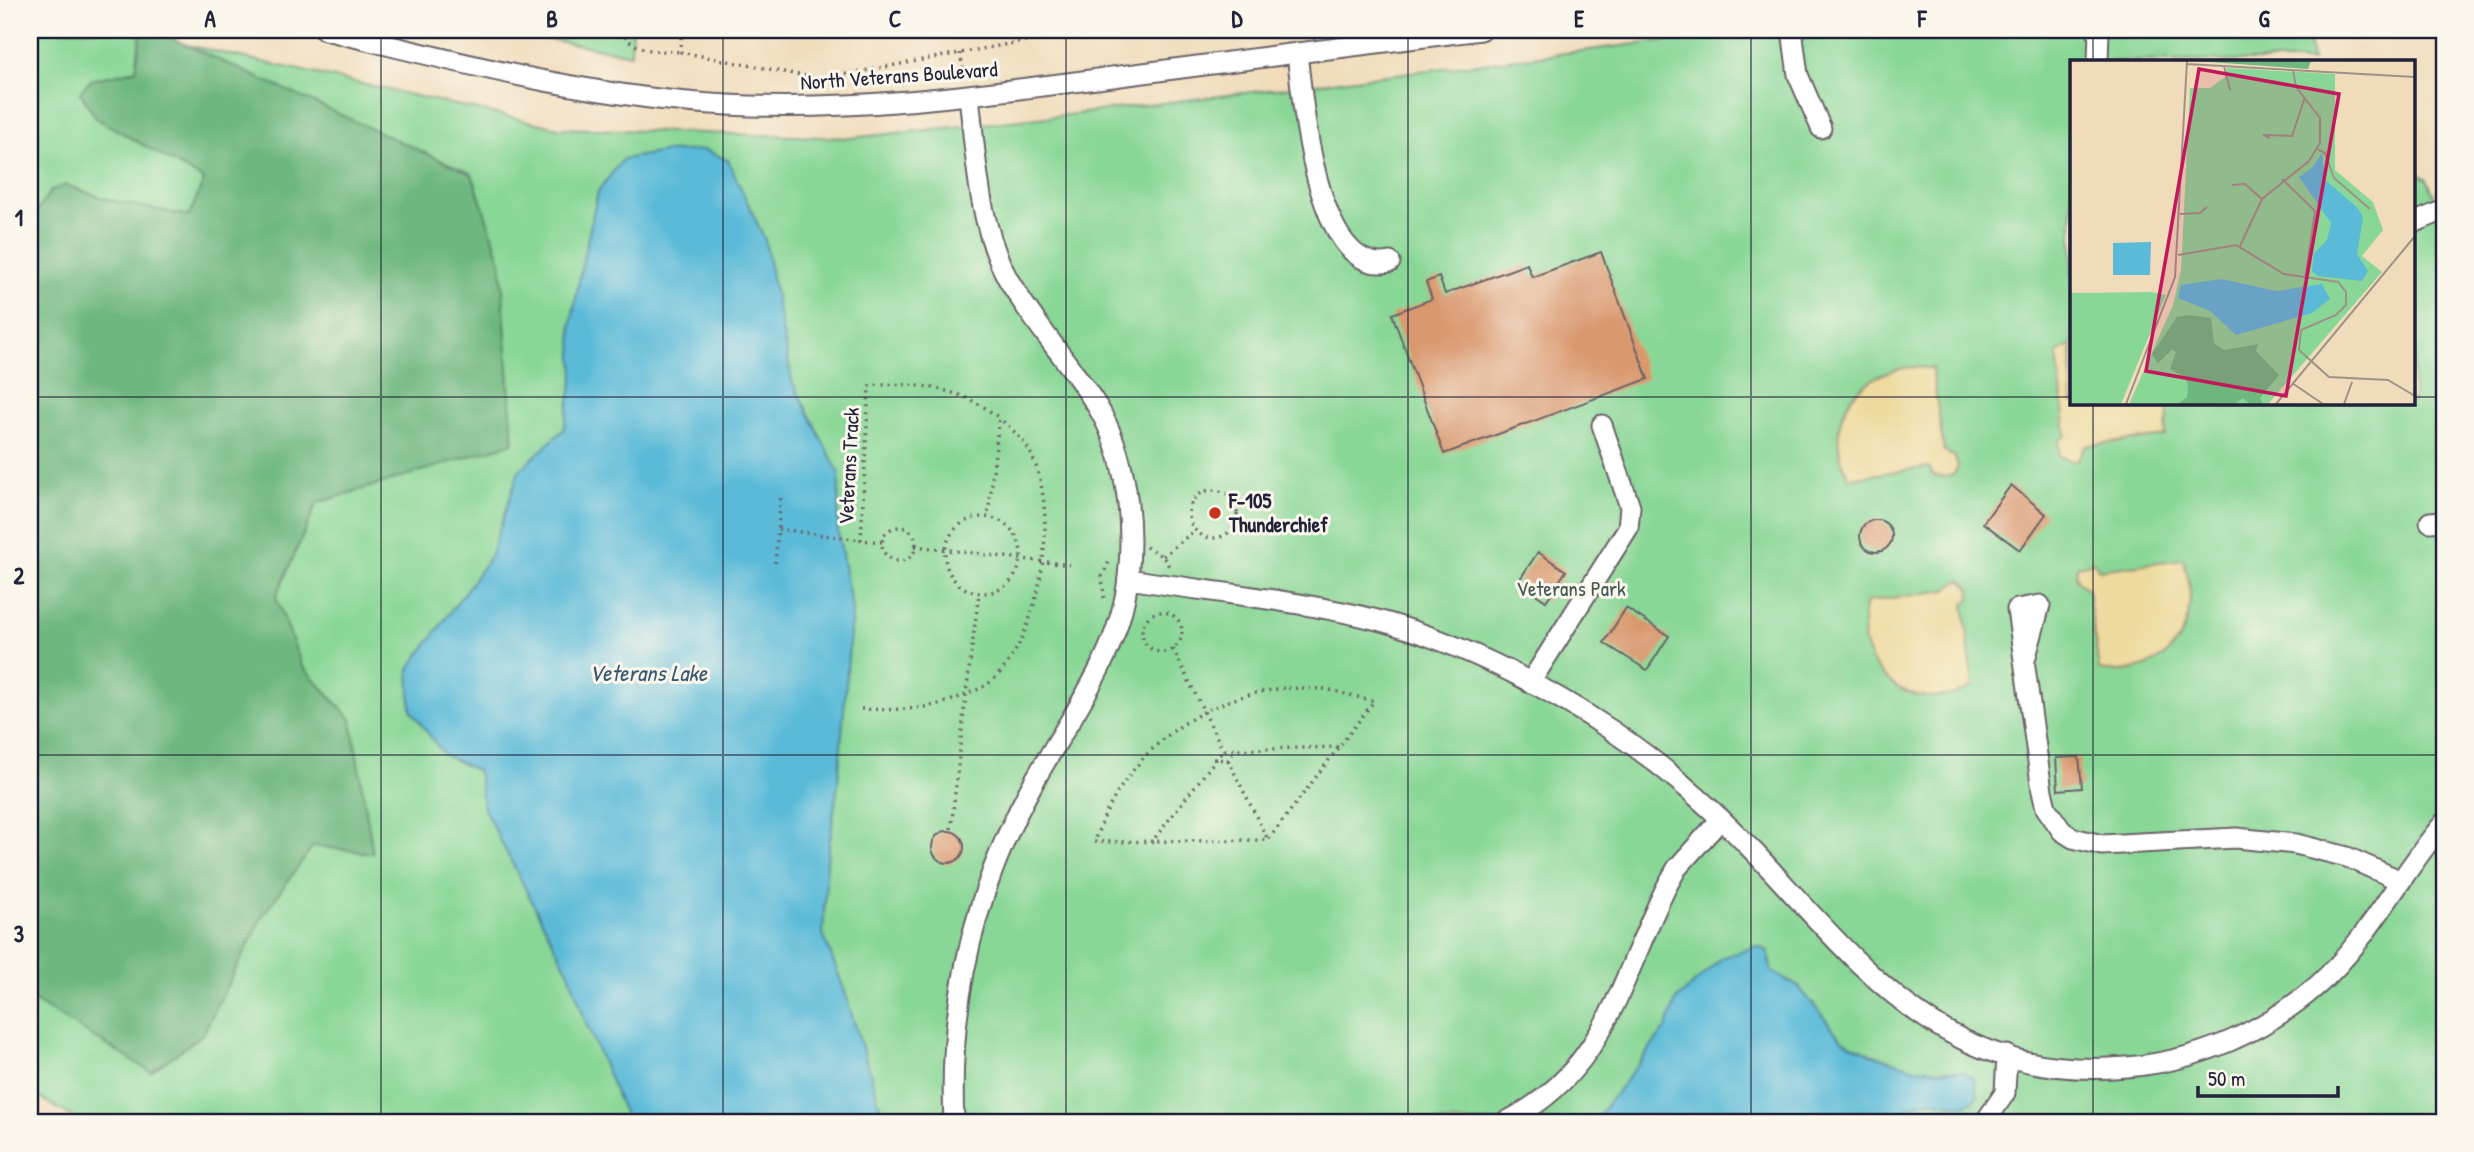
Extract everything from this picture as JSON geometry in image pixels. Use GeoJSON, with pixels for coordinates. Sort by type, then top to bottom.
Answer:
{"type":"FeatureCollection","features":[{"type":"Feature","properties":{"kind":"street","name":"North Veterans Boulevard"},"geometry":{"type":"LineString","coordinates":[[325,30],[572,87],[673,101],[788,106],[969,96],[1481,30]]}},
{"type":"Feature","properties":{"kind":"street"},"geometry":{"type":"LineString","coordinates":[[1792,30],[1798,75],[1821,128]]}},
{"type":"Feature","properties":{"kind":"street"},"geometry":{"type":"LineString","coordinates":[[2098,60],[2099,30]]}},
{"type":"Feature","properties":{"kind":"street"},"geometry":{"type":"LineString","coordinates":[[1297,53],[1312,158],[1328,211],[1349,249],[1361,260],[1371,264],[1390,262]]}},
{"type":"Feature","properties":{"kind":"street"},"geometry":{"type":"LineString","coordinates":[[954,1122],[953,1040],[965,963],[983,895],[1019,809],[1097,674],[1113,638],[1128,579],[1129,526],[1118,457],[1098,409],[1016,291],[999,258],[985,212],[969,96]]}},
{"type":"Feature","properties":{"kind":"street"},"geometry":{"type":"LineString","coordinates":[[2414,223],[2444,210]]}},
{"type":"Feature","properties":{"kind":"street"},"geometry":{"type":"LineString","coordinates":[[1530,683],[1624,538],[1628,527],[1630,507],[1602,425]]}},
{"type":"Feature","properties":{"kind":"street"},"geometry":{"type":"LineString","coordinates":[[1128,579],[1364,617],[1437,641],[1530,683],[1610,729],[1647,756],[1721,819],[1842,947],[1901,1003],[1952,1035],[2007,1055],[2054,1065],[2112,1068],[2180,1058],[2228,1043],[2281,1013],[2319,984],[2341,962],[2444,823]]}},
{"type":"Feature","properties":{"kind":"street"},"geometry":{"type":"LineString","coordinates":[[2025,660],[2046,808],[2052,821],[2073,838],[2102,845],[2123,846],[2202,839],[2270,840],[2336,854],[2401,881]]}},
{"type":"Feature","properties":{"kind":"street"},"geometry":{"type":"LineString","coordinates":[[1505,1122],[1552,1094],[1598,1040],[1677,868],[1721,819]]}},
{"type":"Feature","properties":{"kind":"street"},"geometry":{"type":"LineString","coordinates":[[1985,1122],[2006,1093],[2007,1055]]}},
{"type":"Feature","properties":{"kind":"path"},"geometry":{"type":"LineString","coordinates":[[621,30],[633,46],[641,50],[681,52],[820,79],[1084,30]]}},
{"type":"Feature","properties":{"kind":"path"},"geometry":{"type":"LineString","coordinates":[[681,30],[681,52]]}},
{"type":"Feature","properties":{"kind":"path"},"geometry":{"type":"LineString","coordinates":[[960,52],[969,96]]}},
{"type":"Feature","properties":{"kind":"path","name":"Veterans Track"},"geometry":{"type":"LineString","coordinates":[[861,709],[921,709],[951,701],[989,683],[1009,660],[1031,612],[1042,562],[1043,509],[1032,456],[1019,437],[999,418],[974,402],[937,388],[902,383],[869,386],[861,540],[882,542]]}},
{"type":"Feature","properties":{"kind":"path"},"geometry":{"type":"LineString","coordinates":[[988,517],[999,418]]}},
{"type":"Feature","properties":{"kind":"path"},"geometry":{"type":"LineString","coordinates":[[1207,490],[1215,490],[1229,496],[1234,502],[1237,518],[1230,532],[1224,536],[1208,538],[1194,531],[1188,515],[1193,500],[1207,490]]}},
{"type":"Feature","properties":{"kind":"path"},"geometry":{"type":"LineString","coordinates":[[775,564],[781,495]]}},
{"type":"Feature","properties":{"kind":"path"},"geometry":{"type":"LineString","coordinates":[[988,517],[1010,527],[1018,538],[1021,560],[1016,575],[1007,585],[989,593],[979,593],[959,584],[951,575],[945,550],[955,528],[964,521],[988,517]]}},
{"type":"Feature","properties":{"kind":"path","name":"Veterans Track"},"geometry":{"type":"LineString","coordinates":[[903,528],[912,535],[915,546],[907,559],[897,561],[887,557],[882,542],[892,529],[903,528]]}},
{"type":"Feature","properties":{"kind":"path"},"geometry":{"type":"LineString","coordinates":[[778,530],[861,540]]}},
{"type":"Feature","properties":{"kind":"path"},"geometry":{"type":"LineString","coordinates":[[1163,557],[1194,531]]}},
{"type":"Feature","properties":{"kind":"path","name":"Veterans Track"},"geometry":{"type":"LineString","coordinates":[[915,546],[1071,565]]}},
{"type":"Feature","properties":{"kind":"path"},"geometry":{"type":"LineString","coordinates":[[1140,546],[1163,557],[1171,571]]}},
{"type":"Feature","properties":{"kind":"path"},"geometry":{"type":"LineString","coordinates":[[951,828],[979,593]]}},
{"type":"Feature","properties":{"kind":"path"},"geometry":{"type":"LineString","coordinates":[[1167,613],[1178,621],[1182,634],[1172,649],[1158,652],[1147,645],[1142,632],[1150,616],[1167,613]]}},
{"type":"Feature","properties":{"kind":"path"},"geometry":{"type":"LineString","coordinates":[[1172,649],[1223,750]]}},
{"type":"Feature","properties":{"kind":"path"},"geometry":{"type":"LineString","coordinates":[[1288,688],[1326,689],[1374,701],[1340,747],[1268,840],[1094,842],[1107,810],[1134,767],[1159,740],[1203,711],[1238,697],[1288,688]]}},
{"type":"Feature","properties":{"kind":"path"},"geometry":{"type":"LineString","coordinates":[[1151,843],[1213,759],[1223,750],[1340,747]]}},
{"type":"Feature","properties":{"kind":"path"},"geometry":{"type":"LineString","coordinates":[[1228,760],[1235,748]]}},
{"type":"Feature","properties":{"kind":"path"},"geometry":{"type":"LineString","coordinates":[[1213,759],[1228,760]]}},
{"type":"Feature","properties":{"kind":"path"},"geometry":{"type":"LineString","coordinates":[[1228,760],[1268,840]]}},
{"type":"Feature","properties":{"kind":"green space","name":"Veterans Park"},"geometry":{"type":"Polygon","coordinates":[[[30,30],[120,30],[559,128],[850,138],[1067,115],[1749,30],[2307,30],[2312,60],[2070,60],[2070,404],[2414,404],[2414,172],[2427,179],[2444,221],[2444,1114],[2384,1122],[81,1122],[30,1092],[30,30]]]}},
{"type":"Feature","properties":{"kind":"green space"},"geometry":{"type":"Polygon","coordinates":[[[141,30],[153,30],[472,174],[501,261],[513,443],[317,503],[276,597],[302,666],[351,719],[373,853],[313,846],[262,917],[203,1034],[151,1072],[30,998],[30,222],[51,190],[66,185],[109,200],[189,216],[204,180],[96,118],[80,92],[91,80],[136,70],[141,30]]]}},
{"type":"Feature","properties":{"kind":"green space"},"geometry":{"type":"Polygon","coordinates":[[[495,30],[632,30],[631,54],[495,30]]]}},
{"type":"Feature","properties":{"kind":"sand"},"geometry":{"type":"Polygon","coordinates":[[[2070,346],[2070,404],[2166,404],[2168,414],[2165,436],[2086,446],[2077,460],[2059,456],[2059,440],[2066,436],[2057,353],[2070,346]]]}},
{"type":"Feature","properties":{"kind":"sand"},"geometry":{"type":"Polygon","coordinates":[[[1912,367],[1932,368],[1944,451],[1955,457],[1958,467],[1953,475],[1943,477],[1933,475],[1929,467],[1849,478],[1841,458],[1838,438],[1841,420],[1848,404],[1858,390],[1873,379],[1891,371],[1912,367]]]}},
{"type":"Feature","properties":{"kind":"sand"},"geometry":{"type":"Polygon","coordinates":[[[2183,559],[2189,583],[2190,605],[2186,625],[2177,643],[2146,666],[2124,671],[2099,670],[2088,589],[2077,580],[2077,566],[2094,562],[2099,570],[2183,559]]]}},
{"type":"Feature","properties":{"kind":"sand"},"geometry":{"type":"Polygon","coordinates":[[[1960,580],[1971,589],[1970,599],[1964,603],[1973,686],[1950,695],[1928,697],[1908,692],[1890,682],[1876,667],[1867,648],[1863,626],[1866,602],[1946,590],[1960,580]]]}},
{"type":"Feature","properties":{"kind":"water","name":"Veterans Lake"},"geometry":{"type":"Polygon","coordinates":[[[705,150],[728,160],[765,240],[792,381],[839,473],[838,532],[852,610],[838,783],[827,861],[823,934],[844,989],[885,1122],[628,1122],[586,1023],[569,973],[484,809],[478,771],[444,755],[411,710],[409,669],[490,557],[519,471],[564,429],[574,374],[571,325],[598,191],[623,159],[663,152],[705,150]]]}},
{"type":"Feature","properties":{"kind":"water"},"geometry":{"type":"Polygon","coordinates":[[[1756,946],[1768,951],[1771,971],[1799,987],[1842,1040],[1871,1054],[1915,1068],[1965,1072],[1974,1079],[1978,1095],[1964,1105],[1921,1102],[1904,1110],[1889,1122],[1594,1122],[1667,1026],[1676,1000],[1722,958],[1756,946]]]}},
{"type":"Feature","properties":{"kind":"building"},"geometry":{"type":"Polygon","coordinates":[[[1601,252],[1648,379],[1444,454],[1392,314],[1432,299],[1426,282],[1439,277],[1445,294],[1527,264],[1532,277],[1601,252]]]}},
{"type":"Feature","properties":{"kind":"building"},"geometry":{"type":"Polygon","coordinates":[[[2011,485],[2046,514],[2020,550],[1983,523],[2011,485]]]}},
{"type":"Feature","properties":{"kind":"building"},"geometry":{"type":"Polygon","coordinates":[[[1876,520],[1887,525],[1892,536],[1887,547],[1876,552],[1865,547],[1860,536],[1865,525],[1876,520]]]}},
{"type":"Feature","properties":{"kind":"building"},"geometry":{"type":"Polygon","coordinates":[[[1538,552],[1566,571],[1546,601],[1518,582],[1538,552]]]}},
{"type":"Feature","properties":{"kind":"building"},"geometry":{"type":"Polygon","coordinates":[[[1626,608],[1669,636],[1647,670],[1604,643],[1626,608]]]}},
{"type":"Feature","properties":{"kind":"building"},"geometry":{"type":"Polygon","coordinates":[[[2079,757],[2082,788],[2058,790],[2056,758],[2079,757]]]}},
{"type":"Feature","properties":{"kind":"building"},"geometry":{"type":"Polygon","coordinates":[[[948,831],[959,836],[964,847],[959,858],[948,863],[937,858],[932,847],[937,836],[948,831]]]}},
{"type":"Feature","properties":{"kind":"place","name":"F-105 Thunderchief"},"geometry":{"type":"Point","coordinates":[1215,513]}}]}
